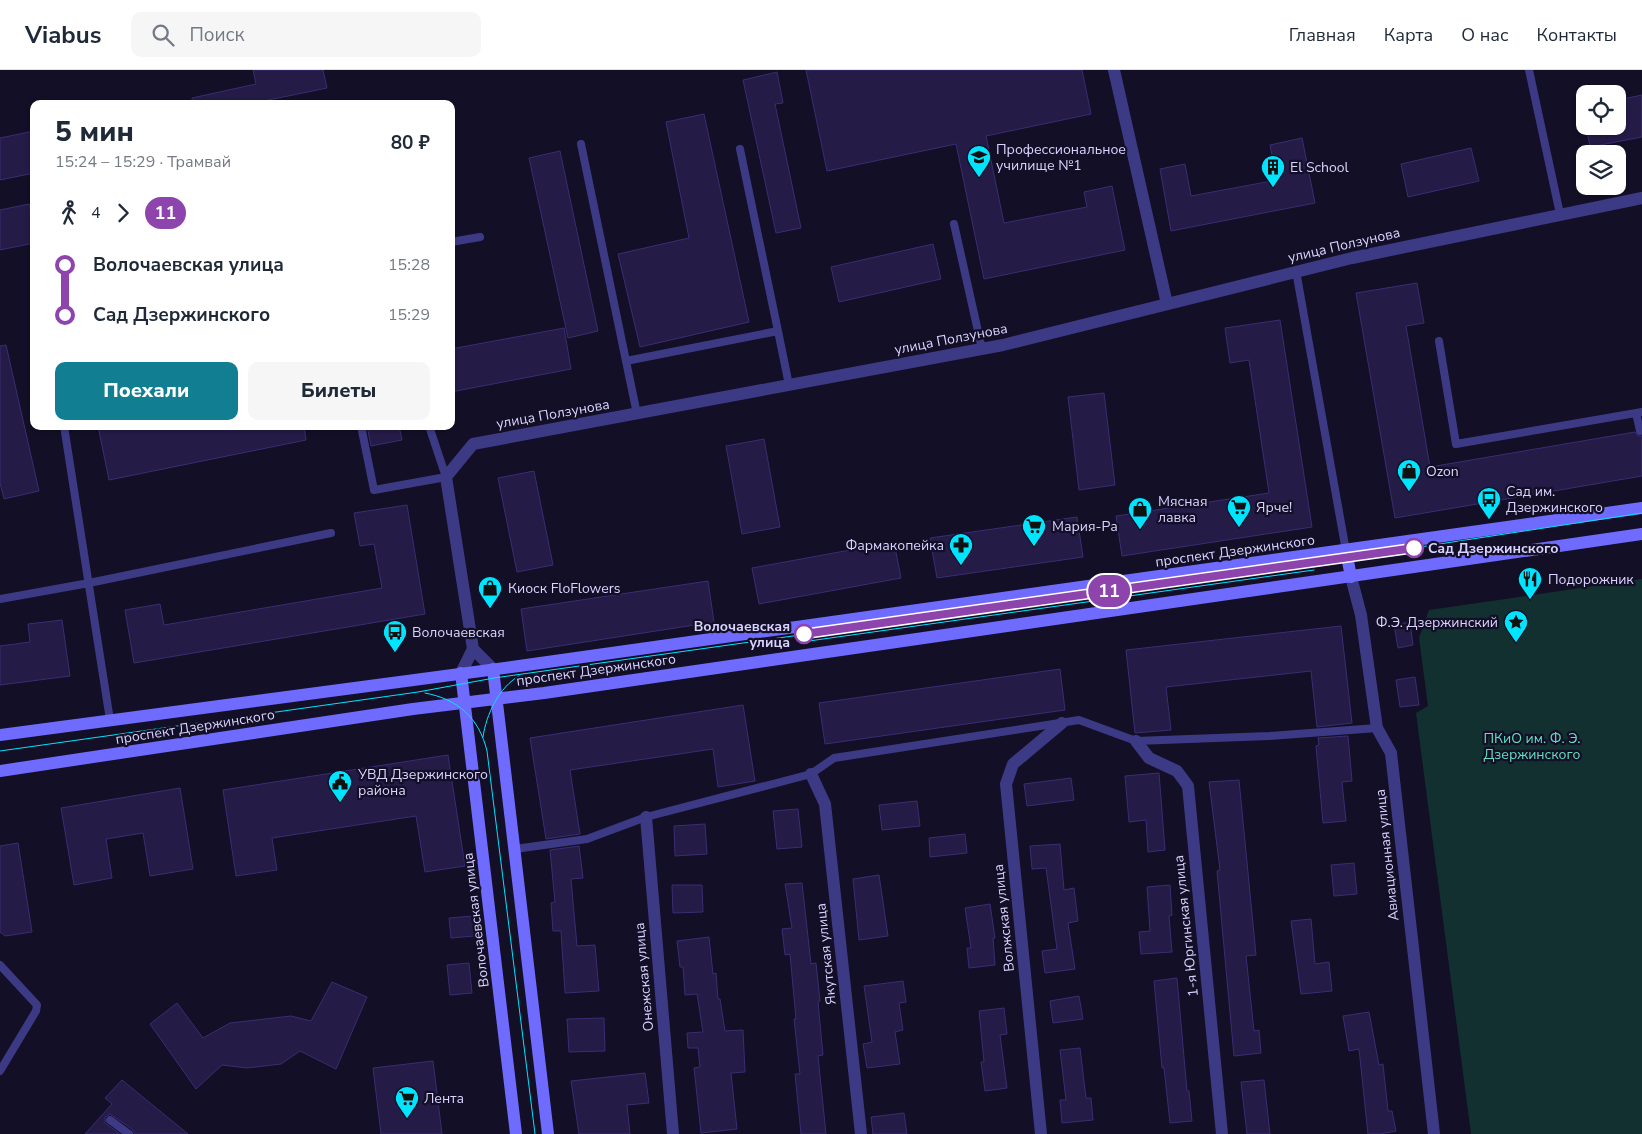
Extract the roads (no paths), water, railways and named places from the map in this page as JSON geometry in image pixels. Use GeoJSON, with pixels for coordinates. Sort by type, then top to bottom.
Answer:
{"type":"FeatureCollection","features":[{"type":"Feature","properties":{"kind":"main road","name":"проспект Дзержинского"},"geometry":{"type":"LineString","coordinates":[[0,735],[493,669],[1346,551],[1642,508]]}},
{"type":"Feature","properties":{"kind":"main road","name":"проспект Дзержинского"},"geometry":{"type":"LineString","coordinates":[[0,771],[1642,534]]}},
{"type":"Feature","properties":{"kind":"main road"},"geometry":{"type":"LineString","coordinates":[[1346,551],[1351,577]]}},
{"type":"Feature","properties":{"kind":"main road"},"geometry":{"type":"LineString","coordinates":[[493,669],[548,1134]]}},
{"type":"Feature","properties":{"kind":"main road","name":"Волочаевская улица"},"geometry":{"type":"LineString","coordinates":[[461,673],[516,1134]]}},
{"type":"Feature","properties":{"kind":"street"},"geometry":{"type":"LineString","coordinates":[[1114,70],[1167,304]]}},
{"type":"Feature","properties":{"kind":"street","name":"улица Ползунова"},"geometry":{"type":"LineString","coordinates":[[446,477],[473,444],[982,349],[1296,271],[1642,198]]}},
{"type":"Feature","properties":{"kind":"street"},"geometry":{"type":"LineString","coordinates":[[446,477],[473,649],[461,673]]}},
{"type":"Feature","properties":{"kind":"street","name":"Авиационная улица"},"geometry":{"type":"LineString","coordinates":[[1351,577],[1361,614],[1377,728],[1391,754],[1434,1134]]}},
{"type":"Feature","properties":{"kind":"street"},"geometry":{"type":"LineString","coordinates":[[473,649],[493,669]]}},
{"type":"Feature","properties":{"kind":"street","name":"Волжская улица"},"geometry":{"type":"LineString","coordinates":[[1041,1134],[1006,784],[1014,764],[1062,723]]}},
{"type":"Feature","properties":{"kind":"street","name":"1-я Юргинская улица"},"geometry":{"type":"LineString","coordinates":[[1136,741],[1149,758],[1178,771],[1188,786],[1222,1134]]}},
{"type":"Feature","properties":{"kind":"street","name":"Якутская улица"},"geometry":{"type":"LineString","coordinates":[[811,774],[826,804],[861,1134]]}},
{"type":"Feature","properties":{"kind":"street","name":"Онежская улица"},"geometry":{"type":"LineString","coordinates":[[646,818],[673,1134]]}},
{"type":"Feature","properties":{"kind":"lane"},"geometry":{"type":"LineString","coordinates":[[1529,70],[1560,214]]}},
{"type":"Feature","properties":{"kind":"lane"},"geometry":{"type":"LineString","coordinates":[[581,144],[637,414]]}},
{"type":"Feature","properties":{"kind":"lane"},"geometry":{"type":"LineString","coordinates":[[740,150],[789,385]]}},
{"type":"Feature","properties":{"kind":"lane"},"geometry":{"type":"LineString","coordinates":[[954,224],[982,349]]}},
{"type":"Feature","properties":{"kind":"lane"},"geometry":{"type":"LineString","coordinates":[[455,241],[480,236]]}},
{"type":"Feature","properties":{"kind":"lane"},"geometry":{"type":"LineString","coordinates":[[1296,271],[1346,551]]}},
{"type":"Feature","properties":{"kind":"lane"},"geometry":{"type":"LineString","coordinates":[[626,361],[778,331]]}},
{"type":"Feature","properties":{"kind":"lane"},"geometry":{"type":"LineString","coordinates":[[1439,341],[1456,444],[1639,412],[1640,431]]}},
{"type":"Feature","properties":{"kind":"lane"},"geometry":{"type":"LineString","coordinates":[[65,430],[110,720]]}},
{"type":"Feature","properties":{"kind":"lane"},"geometry":{"type":"LineString","coordinates":[[362,430],[374,490],[446,477],[430,430]]}},
{"type":"Feature","properties":{"kind":"lane"},"geometry":{"type":"LineString","coordinates":[[0,599],[89,583],[331,533]]}},
{"type":"Feature","properties":{"kind":"lane"},"geometry":{"type":"LineString","coordinates":[[515,849],[587,839],[646,818],[811,774],[834,758],[1079,720],[1136,741],[1269,736],[1377,728]]}},
{"type":"Feature","properties":{"kind":"lane"},"geometry":{"type":"LineString","coordinates":[[0,965],[37,1005],[36,1011],[0,1071]]}},
{"type":"Feature","properties":{"kind":"lane"},"geometry":{"type":"LineString","coordinates":[[110,1120],[128,1134]]}},
{"type":"Feature","properties":{"kind":"tram line"},"geometry":{"type":"LineString","coordinates":[[0,751],[418,692],[494,678],[1348,558],[1642,513]]}},
{"type":"Feature","properties":{"kind":"tram line","name":"11"},"geometry":{"type":"LineString","coordinates":[[804,634],[1414,548]]}},
{"type":"Feature","properties":{"kind":"tram line"},"geometry":{"type":"LineString","coordinates":[[809,641],[1314,570]]}},
{"type":"Feature","properties":{"kind":"tram line"},"geometry":{"type":"LineString","coordinates":[[483,737],[490,711],[495,702],[505,687],[519,676]]}},
{"type":"Feature","properties":{"kind":"tram line"},"geometry":{"type":"LineString","coordinates":[[425,693],[447,700],[465,712],[479,729],[487,751],[535,1134]]}},
{"type":"Feature","properties":{"kind":"place","name":"Профессиональное училище №1"},"geometry":{"type":"Point","coordinates":[979,178]}},
{"type":"Feature","properties":{"kind":"place","name":"El School"},"geometry":{"type":"Point","coordinates":[1273,188]}},
{"type":"Feature","properties":{"kind":"place","name":"Ozon"},"geometry":{"type":"Point","coordinates":[1409,492]}},
{"type":"Feature","properties":{"kind":"place","name":"Сад им. Дзержинского"},"geometry":{"type":"Point","coordinates":[1489,520]}},
{"type":"Feature","properties":{"kind":"place","name":"Ярче!"},"geometry":{"type":"Point","coordinates":[1239,528]}},
{"type":"Feature","properties":{"kind":"place","name":"Мясная лавка"},"geometry":{"type":"Point","coordinates":[1140,530]}},
{"type":"Feature","properties":{"kind":"place","name":"Мария-Ра"},"geometry":{"type":"Point","coordinates":[1034,547]}},
{"type":"Feature","properties":{"kind":"place","name":"Сад Дзержинского"},"geometry":{"type":"Point","coordinates":[1414,548]}},
{"type":"Feature","properties":{"kind":"place","name":"Фармакопейка"},"geometry":{"type":"Point","coordinates":[961,566]}},
{"type":"Feature","properties":{"kind":"place","name":"Подорожник"},"geometry":{"type":"Point","coordinates":[1530,600]}},
{"type":"Feature","properties":{"kind":"place","name":"Киоск FloFlowers"},"geometry":{"type":"Point","coordinates":[490,609]}},
{"type":"Feature","properties":{"kind":"place","name":"Волочаевская улица"},"geometry":{"type":"Point","coordinates":[804,634]}},
{"type":"Feature","properties":{"kind":"place","name":"Ф.Э. Дзержинский"},"geometry":{"type":"Point","coordinates":[1516,643]}},
{"type":"Feature","properties":{"kind":"place","name":"Волочаевская"},"geometry":{"type":"Point","coordinates":[395,653]}},
{"type":"Feature","properties":{"kind":"place","name":"УВД Дзержинского района"},"geometry":{"type":"Point","coordinates":[340,803]}},
{"type":"Feature","properties":{"kind":"place","name":"Лента"},"geometry":{"type":"Point","coordinates":[407,1119]}},
{"type":"Feature","properties":{"kind":"park label","name":"ПКиО им. Ф. Э. Дзержинского"},"geometry":{"type":"Point","coordinates":[1532,746]}}]}
